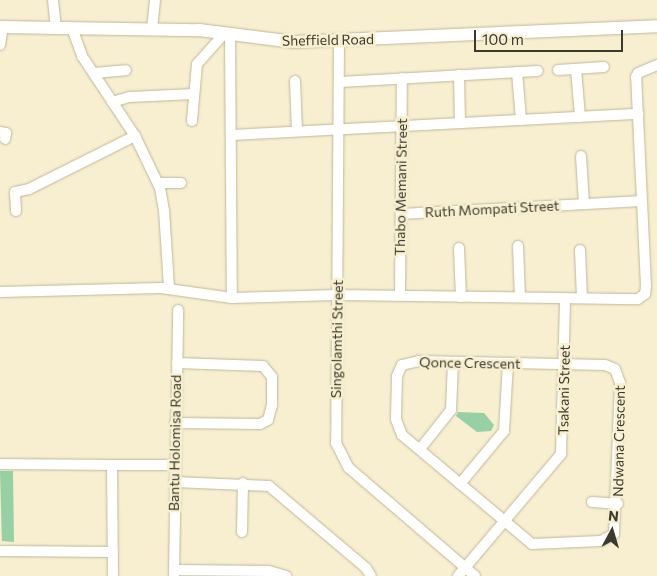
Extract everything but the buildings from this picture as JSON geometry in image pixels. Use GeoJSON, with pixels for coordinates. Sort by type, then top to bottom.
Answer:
{"type":"FeatureCollection","features":[{"type":"Feature","properties":{"kind":"street"},"geometry":{"type":"LineString","coordinates":[[53,0],[56,28]]}},
{"type":"Feature","properties":{"kind":"street"},"geometry":{"type":"LineString","coordinates":[[152,29],[155,0]]}},
{"type":"Feature","properties":{"kind":"street","name":"Sheffield Road"},"geometry":{"type":"LineString","coordinates":[[1,27],[152,29],[227,34],[294,42],[657,26]]}},
{"type":"Feature","properties":{"kind":"street"},"geometry":{"type":"LineString","coordinates":[[0,45],[1,27]]}},
{"type":"Feature","properties":{"kind":"street"},"geometry":{"type":"LineString","coordinates":[[72,28],[78,50],[135,136],[158,183],[164,210],[169,288]]}},
{"type":"Feature","properties":{"kind":"street"},"geometry":{"type":"LineString","coordinates":[[227,34],[232,135],[232,298]]}},
{"type":"Feature","properties":{"kind":"street"},"geometry":{"type":"LineString","coordinates":[[192,121],[197,64],[227,34]]}},
{"type":"Feature","properties":{"kind":"street","name":"Singolamthi Street"},"geometry":{"type":"LineString","coordinates":[[340,41],[335,428],[338,453],[362,480],[475,576]]}},
{"type":"Feature","properties":{"kind":"street"},"geometry":{"type":"LineString","coordinates":[[0,292],[169,288],[232,298],[400,295],[638,298],[645,294],[646,286],[636,77],[638,73],[657,65]]}},
{"type":"Feature","properties":{"kind":"street"},"geometry":{"type":"LineString","coordinates":[[558,70],[604,67]]}},
{"type":"Feature","properties":{"kind":"street"},"geometry":{"type":"LineString","coordinates":[[576,69],[580,117]]}},
{"type":"Feature","properties":{"kind":"street"},"geometry":{"type":"LineString","coordinates":[[94,74],[126,70]]}},
{"type":"Feature","properties":{"kind":"street"},"geometry":{"type":"LineString","coordinates":[[340,82],[538,71]]}},
{"type":"Feature","properties":{"kind":"street"},"geometry":{"type":"LineString","coordinates":[[517,72],[521,120]]}},
{"type":"Feature","properties":{"kind":"street"},"geometry":{"type":"LineString","coordinates":[[459,75],[460,122]]}},
{"type":"Feature","properties":{"kind":"street","name":"Thabo Memani Street"},"geometry":{"type":"LineString","coordinates":[[400,295],[402,78]]}},
{"type":"Feature","properties":{"kind":"street"},"geometry":{"type":"LineString","coordinates":[[295,81],[297,131]]}},
{"type":"Feature","properties":{"kind":"street"},"geometry":{"type":"LineString","coordinates":[[112,102],[130,97],[194,94]]}},
{"type":"Feature","properties":{"kind":"street"},"geometry":{"type":"LineString","coordinates":[[232,135],[638,114]]}},
{"type":"Feature","properties":{"kind":"street"},"geometry":{"type":"LineString","coordinates":[[16,211],[14,192],[29,189],[135,136]]}},
{"type":"Feature","properties":{"kind":"street"},"geometry":{"type":"LineString","coordinates":[[581,156],[584,204]]}},
{"type":"Feature","properties":{"kind":"street"},"geometry":{"type":"LineString","coordinates":[[158,183],[181,183]]}},
{"type":"Feature","properties":{"kind":"street","name":"Ruth Mompati Street"},"geometry":{"type":"LineString","coordinates":[[401,214],[642,201]]}},
{"type":"Feature","properties":{"kind":"street"},"geometry":{"type":"LineString","coordinates":[[518,246],[520,297]]}},
{"type":"Feature","properties":{"kind":"street"},"geometry":{"type":"LineString","coordinates":[[459,248],[461,297]]}},
{"type":"Feature","properties":{"kind":"street"},"geometry":{"type":"LineString","coordinates":[[580,250],[582,298]]}},
{"type":"Feature","properties":{"kind":"street","name":"Tsakani Street"},"geometry":{"type":"LineString","coordinates":[[458,576],[561,454],[565,298]]}},
{"type":"Feature","properties":{"kind":"street","name":"Bantu Holomisa Road"},"geometry":{"type":"LineString","coordinates":[[174,573],[178,310]]}},
{"type":"Feature","properties":{"kind":"street","name":"Qonce Crescent"},"geometry":{"type":"LineString","coordinates":[[504,521],[420,449],[397,426],[399,368],[411,362],[564,364]]}},
{"type":"Feature","properties":{"kind":"street"},"geometry":{"type":"LineString","coordinates":[[420,449],[451,410],[453,362]]}},
{"type":"Feature","properties":{"kind":"street"},"geometry":{"type":"LineString","coordinates":[[176,363],[263,366],[272,377],[272,405],[268,420],[260,424],[176,423]]}},
{"type":"Feature","properties":{"kind":"street"},"geometry":{"type":"LineString","coordinates":[[460,484],[504,431],[508,364]]}},
{"type":"Feature","properties":{"kind":"street","name":"Ndwana Crescent"},"geometry":{"type":"LineString","coordinates":[[504,521],[537,545],[601,541],[614,534],[618,504],[618,372],[605,365],[564,364]]}},
{"type":"Feature","properties":{"kind":"street"},"geometry":{"type":"LineString","coordinates":[[0,464],[175,465]]}},
{"type":"Feature","properties":{"kind":"street"},"geometry":{"type":"LineString","coordinates":[[112,465],[113,576]]}},
{"type":"Feature","properties":{"kind":"street"},"geometry":{"type":"LineString","coordinates":[[174,482],[263,484],[276,491],[366,568],[371,576]]}},
{"type":"Feature","properties":{"kind":"street"},"geometry":{"type":"LineString","coordinates":[[242,532],[243,483]]}},
{"type":"Feature","properties":{"kind":"street"},"geometry":{"type":"LineString","coordinates":[[592,502],[618,504]]}},
{"type":"Feature","properties":{"kind":"street"},"geometry":{"type":"LineString","coordinates":[[0,551],[113,552]]}},
{"type":"Feature","properties":{"kind":"street"},"geometry":{"type":"LineString","coordinates":[[174,573],[269,571],[286,576]]}},
{"type":"Feature","properties":{"kind":"green space"},"geometry":{"type":"Polygon","coordinates":[[[458,412],[484,413],[494,425],[491,431],[477,432],[456,416],[458,412]]]}},
{"type":"Feature","properties":{"kind":"green space"},"geometry":{"type":"Polygon","coordinates":[[[0,471],[13,471],[14,542],[2,541],[2,545],[0,471]]]}}]}
